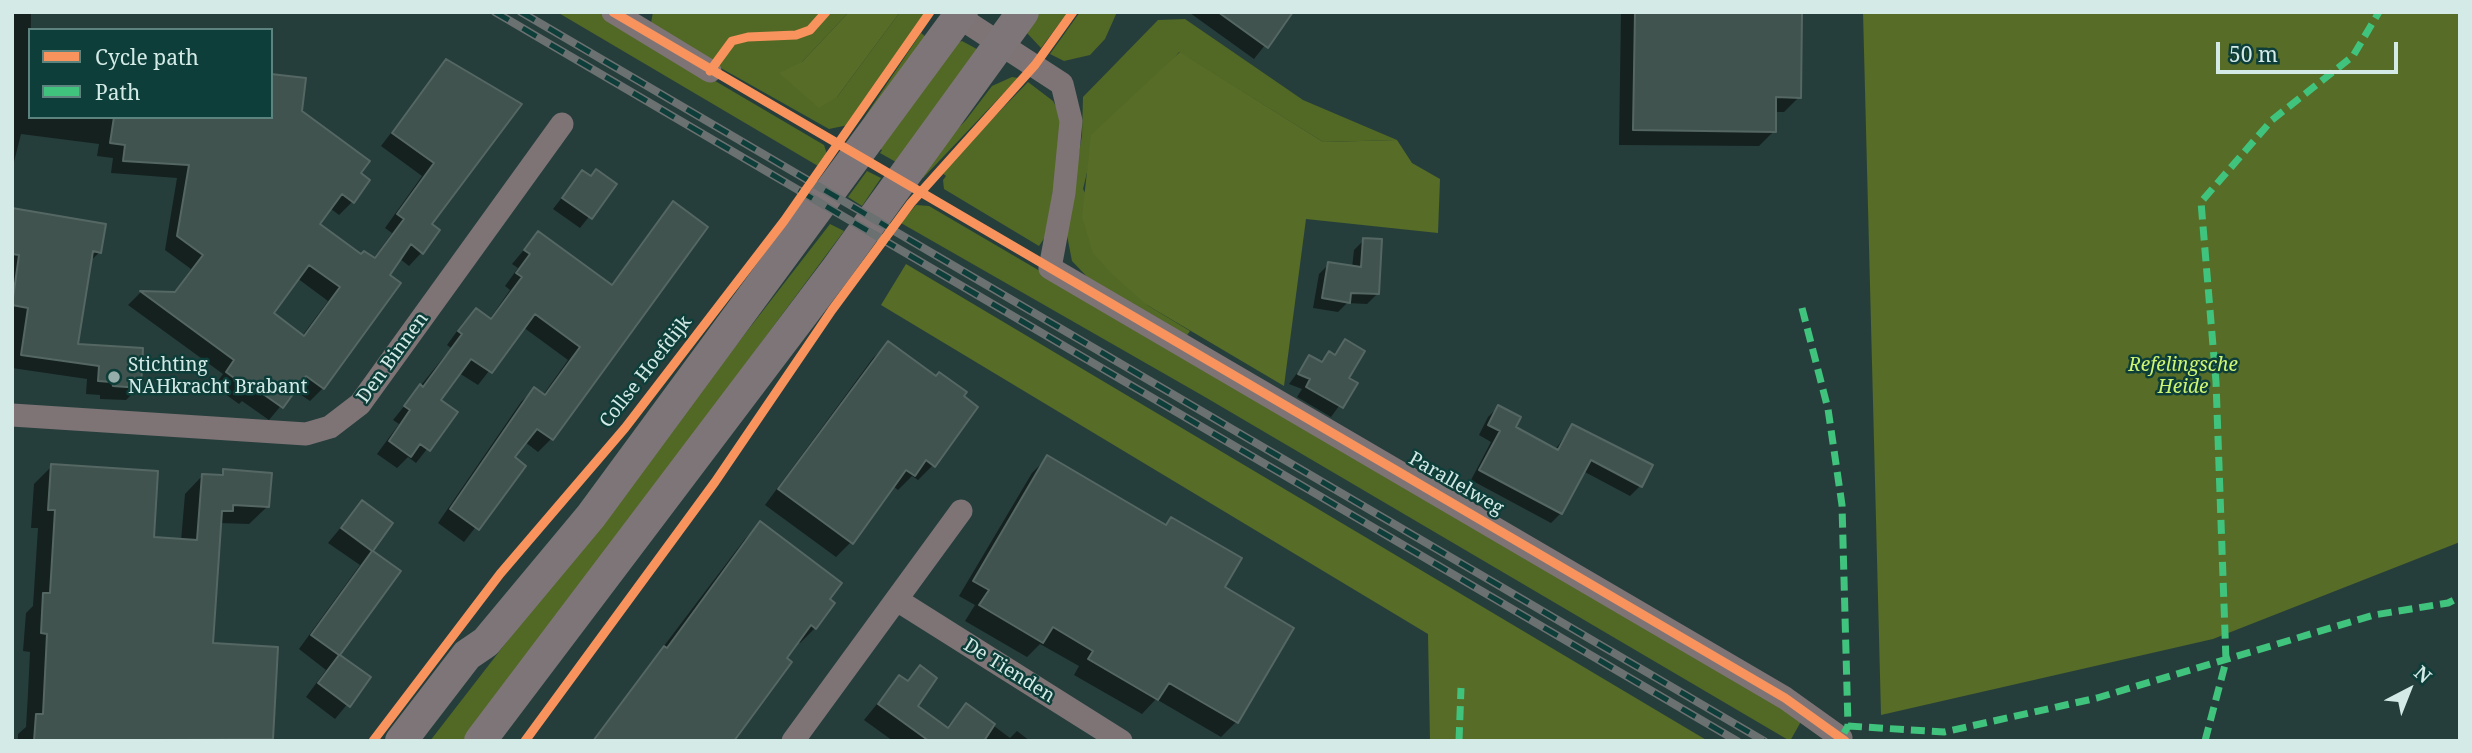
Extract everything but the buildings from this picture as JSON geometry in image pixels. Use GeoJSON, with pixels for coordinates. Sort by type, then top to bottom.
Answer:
{"type":"FeatureCollection","features":[{"type":"Feature","properties":{"kind":"main road"},"geometry":{"type":"LineString","coordinates":[[480,741],[836,270],[1023,12]]}},
{"type":"Feature","properties":{"kind":"main road"},"geometry":{"type":"LineString","coordinates":[[401,741],[467,655],[485,642],[591,516],[801,236],[960,15]]}},
{"type":"Feature","properties":{"kind":"main road"},"geometry":{"type":"LineString","coordinates":[[419,741],[477,663],[485,642]]}},
{"type":"Feature","properties":{"kind":"street"},"geometry":{"type":"LineString","coordinates":[[613,12],[710,71]]}},
{"type":"Feature","properties":{"kind":"street","name":"Parallelweg"},"geometry":{"type":"LineString","coordinates":[[960,15],[1062,84],[1071,121],[1064,193],[1050,268],[1785,698],[1841,738]]}},
{"type":"Feature","properties":{"kind":"street","name":"Den Binnen"},"geometry":{"type":"LineString","coordinates":[[12,415],[306,435],[330,428],[360,404],[562,124]]}},
{"type":"Feature","properties":{"kind":"street"},"geometry":{"type":"LineString","coordinates":[[793,741],[961,512]]}},
{"type":"Feature","properties":{"kind":"street","name":"De Tienden"},"geometry":{"type":"LineString","coordinates":[[897,600],[1121,741]]}},
{"type":"Feature","properties":{"kind":"green space"},"geometry":{"type":"Polygon","coordinates":[[[557,12],[598,12],[824,145],[827,154],[818,166],[557,12]]]}},
{"type":"Feature","properties":{"kind":"green space"},"geometry":{"type":"Polygon","coordinates":[[[653,12],[849,12],[802,62],[837,97],[900,12],[925,12],[848,125],[829,129],[719,67],[651,23],[653,12]]]}},
{"type":"Feature","properties":{"kind":"green space"},"geometry":{"type":"Polygon","coordinates":[[[849,12],[900,12],[837,97],[819,108],[779,73],[802,62],[849,12]]]}},
{"type":"Feature","properties":{"kind":"green space"},"geometry":{"type":"Polygon","coordinates":[[[1033,12],[1068,12],[1041,48],[1027,33],[1033,12]]]}},
{"type":"Feature","properties":{"kind":"green space"},"geometry":{"type":"Polygon","coordinates":[[[1080,12],[1117,12],[1105,39],[1090,55],[1064,61],[1050,54],[1080,12]]]}},
{"type":"Feature","properties":{"kind":"green space","name":"Refelingsche Heide"},"geometry":{"type":"Polygon","coordinates":[[[1863,12],[2460,12],[2460,542],[2213,639],[1881,715],[1863,12]]]}},
{"type":"Feature","properties":{"kind":"green space"},"geometry":{"type":"Polygon","coordinates":[[[1185,19],[1303,100],[1397,140],[1323,142],[1179,52],[1088,168],[1083,189],[1147,305],[1190,331],[1185,338],[1093,283],[1072,261],[1066,230],[1082,135],[1083,97],[1158,20],[1185,19]]]}},
{"type":"Feature","properties":{"kind":"green space"},"geometry":{"type":"Polygon","coordinates":[[[921,33],[931,41],[864,118],[921,33]]]}},
{"type":"Feature","properties":{"kind":"green space"},"geometry":{"type":"Polygon","coordinates":[[[962,41],[986,54],[903,166],[880,153],[882,150],[874,144],[952,44],[962,41]]]}},
{"type":"Feature","properties":{"kind":"green space"},"geometry":{"type":"Polygon","coordinates":[[[1180,52],[1323,142],[1397,140],[1412,163],[1440,179],[1438,233],[1306,219],[1284,386],[1147,305],[1093,253],[1082,217],[1091,135],[1180,52]]]}},
{"type":"Feature","properties":{"kind":"green space"},"geometry":{"type":"Polygon","coordinates":[[[1012,77],[1018,78],[923,178],[915,173],[966,120],[992,86],[1012,77]]]}},
{"type":"Feature","properties":{"kind":"green space"},"geometry":{"type":"Polygon","coordinates":[[[1028,82],[1053,101],[1065,123],[1045,237],[1039,246],[944,189],[943,180],[946,176],[941,172],[1028,82]]]}},
{"type":"Feature","properties":{"kind":"green space"},"geometry":{"type":"Polygon","coordinates":[[[867,171],[881,178],[862,206],[848,197],[867,171]]]}},
{"type":"Feature","properties":{"kind":"green space"},"geometry":{"type":"Polygon","coordinates":[[[916,205],[929,206],[1803,718],[1790,741],[1205,397],[901,223],[916,205]]]}},
{"type":"Feature","properties":{"kind":"green space"},"geometry":{"type":"Polygon","coordinates":[[[830,224],[844,231],[466,741],[430,741],[830,224]]]}},
{"type":"Feature","properties":{"kind":"green space"},"geometry":{"type":"Polygon","coordinates":[[[906,264],[1708,741],[1430,741],[1428,634],[881,305],[906,264]]]}},
{"type":"Feature","properties":{"kind":"railway"},"geometry":{"type":"LineString","coordinates":[[495,12],[1737,741]]}},
{"type":"Feature","properties":{"kind":"railway"},"geometry":{"type":"LineString","coordinates":[[521,12],[1764,741]]}},
{"type":"Feature","properties":{"kind":"marked path"},"geometry":{"type":"LineString","coordinates":[[2205,741],[2226,661],[2216,382],[2201,202],[2272,120],[2353,56],[2379,12]]}},
{"type":"Feature","properties":{"kind":"marked path"},"geometry":{"type":"LineString","coordinates":[[1802,308],[1828,409],[1842,505],[1848,726],[1844,733]]}},
{"type":"Feature","properties":{"kind":"marked path"},"geometry":{"type":"LineString","coordinates":[[1848,726],[1944,732],[2097,698],[2374,615],[2448,603],[2460,597]]}},
{"type":"Feature","properties":{"kind":"marked path"},"geometry":{"type":"LineString","coordinates":[[1459,741],[1461,688]]}},
{"type":"Feature","properties":{"kind":"cycle path"},"geometry":{"type":"LineString","coordinates":[[613,12],[1785,698],[1845,741]]}},
{"type":"Feature","properties":{"kind":"cycle path"},"geometry":{"type":"LineString","coordinates":[[710,71],[732,41],[748,37],[796,35],[810,30],[826,12]]}},
{"type":"Feature","properties":{"kind":"cycle path","name":"Collse Hoefdijk"},"geometry":{"type":"LineString","coordinates":[[373,741],[500,574],[625,428],[784,221],[930,12]]}},
{"type":"Feature","properties":{"kind":"cycle path"},"geometry":{"type":"LineString","coordinates":[[525,741],[715,482],[832,310],[911,203],[1035,65],[1073,12]]}},
{"type":"Feature","properties":{"kind":"place","name":"Stichting NAHkracht Brabant"},"geometry":{"type":"Point","coordinates":[114,377]}}]}
